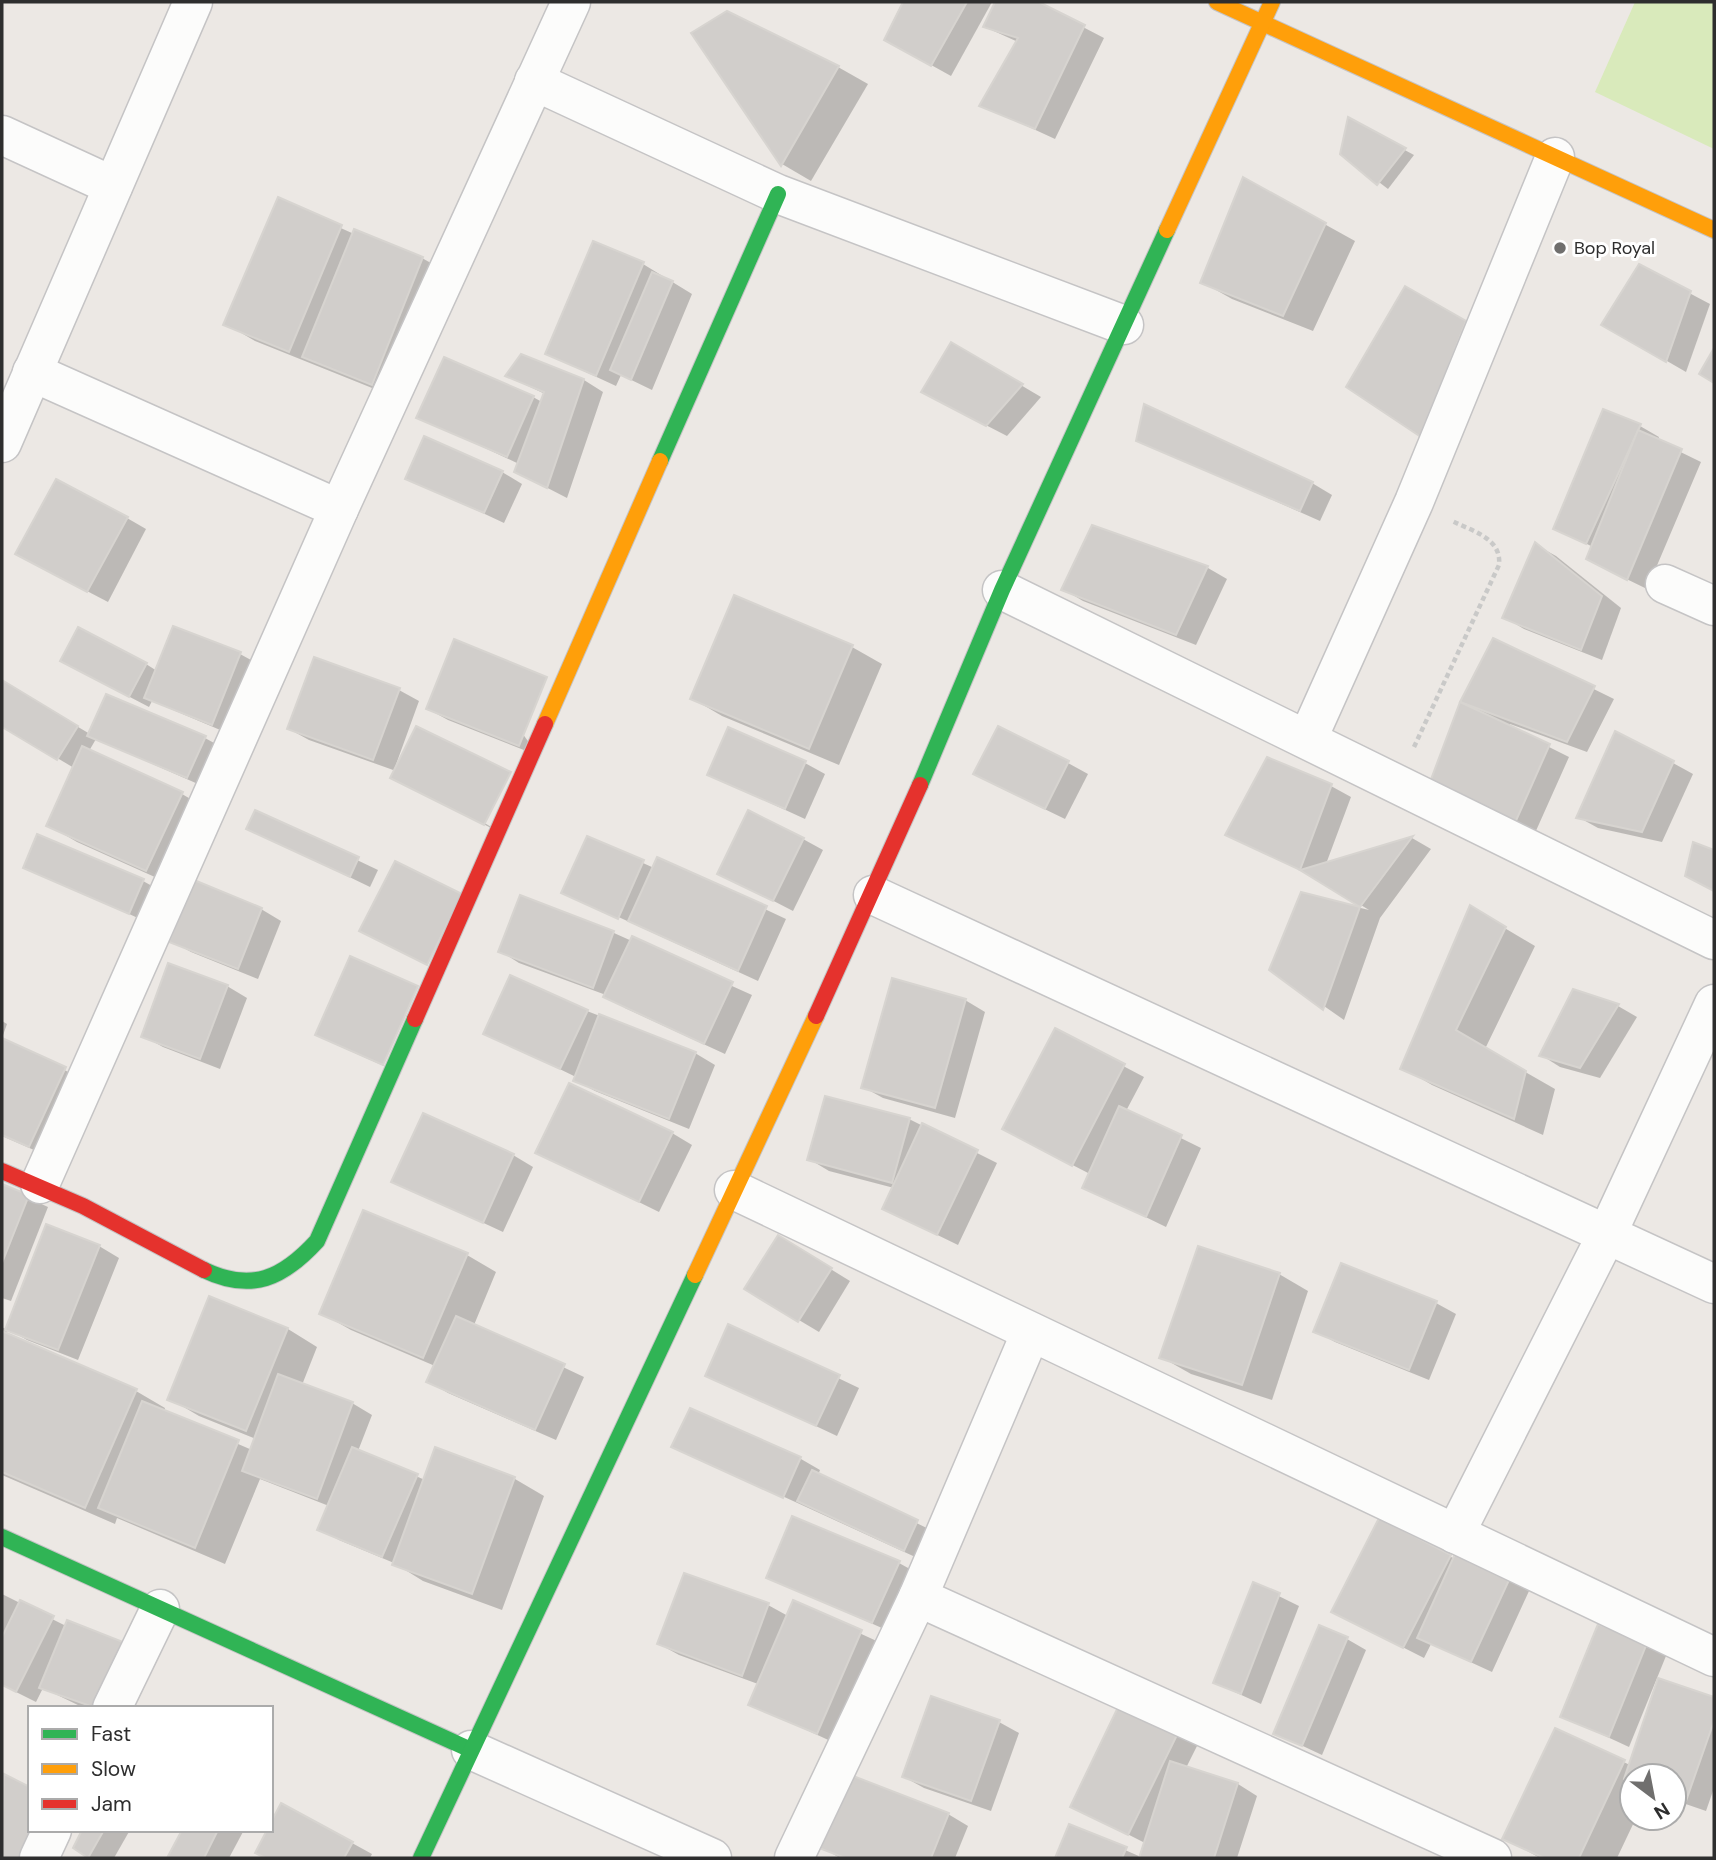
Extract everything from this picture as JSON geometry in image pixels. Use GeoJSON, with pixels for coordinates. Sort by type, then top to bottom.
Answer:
{"type":"FeatureCollection","features":[{"type":"Feature","properties":{"kind":"street"},"geometry":{"type":"LineString","coordinates":[[2,443],[193,2]]}},
{"type":"Feature","properties":{"kind":"street"},"geometry":{"type":"LineString","coordinates":[[40,1184],[339,509],[570,2]]}},
{"type":"Feature","properties":{"kind":"street"},"geometry":{"type":"LineString","coordinates":[[1217,2],[1714,230]]}},
{"type":"Feature","properties":{"kind":"street"},"geometry":{"type":"LineString","coordinates":[[421,1858],[873,895],[1002,590],[1272,2]]}},
{"type":"Feature","properties":{"kind":"street"},"geometry":{"type":"LineString","coordinates":[[534,81],[778,194],[1124,325]]}},
{"type":"Feature","properties":{"kind":"street"},"geometry":{"type":"LineString","coordinates":[[2,135],[113,186]]}},
{"type":"Feature","properties":{"kind":"street"},"geometry":{"type":"LineString","coordinates":[[1308,738],[1414,502],[1555,157]]}},
{"type":"Feature","properties":{"kind":"street"},"geometry":{"type":"LineString","coordinates":[[2,1171],[40,1184],[213,1273],[245,1282],[274,1275],[297,1264],[317,1241],[778,194]]}},
{"type":"Feature","properties":{"kind":"street"},"geometry":{"type":"LineString","coordinates":[[32,372],[339,509]]}},
{"type":"Feature","properties":{"kind":"street"},"geometry":{"type":"LineString","coordinates":[[1665,584],[1714,606]]}},
{"type":"Feature","properties":{"kind":"street"},"geometry":{"type":"LineString","coordinates":[[1002,590],[1308,738],[1396,786],[1714,940]]}},
{"type":"Feature","properties":{"kind":"street"},"geometry":{"type":"LineString","coordinates":[[873,895],[1714,1284]]}},
{"type":"Feature","properties":{"kind":"street"},"geometry":{"type":"LineString","coordinates":[[1455,1534],[1607,1234],[1714,1004]]}},
{"type":"Feature","properties":{"kind":"street"},"geometry":{"type":"LineString","coordinates":[[734,1190],[1714,1657]]}},
{"type":"Feature","properties":{"kind":"street"},"geometry":{"type":"LineString","coordinates":[[794,1858],[918,1597],[1031,1332]]}},
{"type":"Feature","properties":{"kind":"street"},"geometry":{"type":"LineString","coordinates":[[2,1538],[712,1858]]}},
{"type":"Feature","properties":{"kind":"street"},"geometry":{"type":"LineString","coordinates":[[918,1597],[1492,1858]]}},
{"type":"Feature","properties":{"kind":"street"},"geometry":{"type":"LineString","coordinates":[[113,1706],[160,1609]]}},
{"type":"Feature","properties":{"kind":"street"},"geometry":{"type":"LineString","coordinates":[[38,1858],[51,1832]]}},
{"type":"Feature","properties":{"kind":"path"},"geometry":{"type":"LineString","coordinates":[[1396,786],[1499,565],[1500,555],[1487,538],[1414,502]]}},
{"type":"Feature","properties":{"kind":"green space"},"geometry":{"type":"Polygon","coordinates":[[[1635,2],[1714,2],[1714,149],[1595,92],[1635,2]]]}},
{"type":"Feature","properties":{"kind":"building"},"geometry":{"type":"Polygon","coordinates":[[[903,2],[967,2],[931,66],[884,40],[903,2]]]}},
{"type":"Feature","properties":{"kind":"building"},"geometry":{"type":"Polygon","coordinates":[[[995,2],[1039,2],[1085,25],[1035,129],[979,106],[1018,38],[983,27],[995,2]]]}},
{"type":"Feature","properties":{"kind":"building"},"geometry":{"type":"Polygon","coordinates":[[[727,11],[839,66],[781,166],[691,33],[727,11]]]}},
{"type":"Feature","properties":{"kind":"building"},"geometry":{"type":"Polygon","coordinates":[[[1348,117],[1406,148],[1377,185],[1340,154],[1348,117]]]}},
{"type":"Feature","properties":{"kind":"building"},"geometry":{"type":"Polygon","coordinates":[[[1243,177],[1326,223],[1283,316],[1200,283],[1243,177]]]}},
{"type":"Feature","properties":{"kind":"building"},"geometry":{"type":"Polygon","coordinates":[[[278,197],[342,225],[289,352],[223,325],[278,197]]]}},
{"type":"Feature","properties":{"kind":"building"},"geometry":{"type":"Polygon","coordinates":[[[354,229],[423,257],[372,385],[302,357],[354,229]]]}},
{"type":"Feature","properties":{"kind":"building"},"geometry":{"type":"Polygon","coordinates":[[[593,241],[644,262],[596,376],[545,354],[593,241]]]}},
{"type":"Feature","properties":{"kind":"building"},"geometry":{"type":"Polygon","coordinates":[[[1639,264],[1691,291],[1666,362],[1601,325],[1639,264]]]}},
{"type":"Feature","properties":{"kind":"building"},"geometry":{"type":"Polygon","coordinates":[[[652,272],[673,281],[631,380],[610,370],[652,272]]]}},
{"type":"Feature","properties":{"kind":"building"},"geometry":{"type":"Polygon","coordinates":[[[1405,286],[1466,321],[1421,437],[1346,387],[1405,286]]]}},
{"type":"Feature","properties":{"kind":"building"},"geometry":{"type":"Polygon","coordinates":[[[951,342],[1023,384],[986,426],[921,392],[951,342]]]}},
{"type":"Feature","properties":{"kind":"building"},"geometry":{"type":"Polygon","coordinates":[[[1714,348],[1714,383],[1699,374],[1714,348]]]}},
{"type":"Feature","properties":{"kind":"building"},"geometry":{"type":"Polygon","coordinates":[[[521,354],[584,379],[547,488],[514,472],[544,392],[505,376],[521,354]]]}},
{"type":"Feature","properties":{"kind":"building"},"geometry":{"type":"Polygon","coordinates":[[[444,357],[534,396],[507,457],[416,418],[444,357]]]}},
{"type":"Feature","properties":{"kind":"building"},"geometry":{"type":"Polygon","coordinates":[[[1144,404],[1313,482],[1300,511],[1136,441],[1144,404]]]}},
{"type":"Feature","properties":{"kind":"building"},"geometry":{"type":"Polygon","coordinates":[[[1603,409],[1641,424],[1586,544],[1553,529],[1603,409]]]}},
{"type":"Feature","properties":{"kind":"building"},"geometry":{"type":"Polygon","coordinates":[[[1638,430],[1682,449],[1627,580],[1586,559],[1638,430]]]}},
{"type":"Feature","properties":{"kind":"building"},"geometry":{"type":"Polygon","coordinates":[[[424,436],[503,471],[484,513],[405,479],[424,436]]]}},
{"type":"Feature","properties":{"kind":"building"},"geometry":{"type":"Polygon","coordinates":[[[56,479],[128,517],[87,592],[15,554],[56,479]]]}},
{"type":"Feature","properties":{"kind":"building"},"geometry":{"type":"Polygon","coordinates":[[[1092,525],[1208,566],[1176,635],[1061,590],[1092,525]]]}},
{"type":"Feature","properties":{"kind":"building"},"geometry":{"type":"Polygon","coordinates":[[[1535,542],[1602,596],[1581,650],[1502,618],[1535,542]]]}},
{"type":"Feature","properties":{"kind":"building"},"geometry":{"type":"Polygon","coordinates":[[[734,595],[853,645],[809,749],[690,699],[734,595]]]}},
{"type":"Feature","properties":{"kind":"building"},"geometry":{"type":"Polygon","coordinates":[[[173,626],[241,652],[212,725],[144,698],[173,626]]]}},
{"type":"Feature","properties":{"kind":"building"},"geometry":{"type":"Polygon","coordinates":[[[78,627],[147,663],[129,697],[60,661],[78,627]]]}},
{"type":"Feature","properties":{"kind":"building"},"geometry":{"type":"Polygon","coordinates":[[[1493,638],[1595,686],[1567,742],[1460,702],[1493,638]]]}},
{"type":"Feature","properties":{"kind":"building"},"geometry":{"type":"Polygon","coordinates":[[[454,639],[547,677],[519,746],[426,709],[454,639]]]}},
{"type":"Feature","properties":{"kind":"building"},"geometry":{"type":"Polygon","coordinates":[[[314,657],[400,688],[373,760],[287,729],[314,657]]]}},
{"type":"Feature","properties":{"kind":"building"},"geometry":{"type":"Polygon","coordinates":[[[2,680],[78,726],[57,760],[2,727],[2,680]]]}},
{"type":"Feature","properties":{"kind":"building"},"geometry":{"type":"Polygon","coordinates":[[[106,694],[206,736],[187,778],[87,736],[106,694]]]}},
{"type":"Feature","properties":{"kind":"building"},"geometry":{"type":"Polygon","coordinates":[[[1460,702],[1550,744],[1515,823],[1430,782],[1460,702]]]}},
{"type":"Feature","properties":{"kind":"building"},"geometry":{"type":"Polygon","coordinates":[[[416,726],[511,772],[484,825],[390,778],[416,726]]]}},
{"type":"Feature","properties":{"kind":"building"},"geometry":{"type":"Polygon","coordinates":[[[998,726],[1069,761],[1045,809],[973,774],[998,726]]]}},
{"type":"Feature","properties":{"kind":"building"},"geometry":{"type":"Polygon","coordinates":[[[728,727],[806,761],[785,809],[707,775],[728,727]]]}},
{"type":"Feature","properties":{"kind":"building"},"geometry":{"type":"Polygon","coordinates":[[[1615,731],[1674,761],[1642,832],[1576,818],[1615,731]]]}},
{"type":"Feature","properties":{"kind":"building"},"geometry":{"type":"Polygon","coordinates":[[[82,746],[183,792],[146,871],[46,826],[82,746]]]}},
{"type":"Feature","properties":{"kind":"building"},"geometry":{"type":"Polygon","coordinates":[[[1267,757],[1332,784],[1300,870],[1225,835],[1267,757]]]}},
{"type":"Feature","properties":{"kind":"building"},"geometry":{"type":"Polygon","coordinates":[[[255,810],[359,857],[350,877],[246,829],[255,810]]]}},
{"type":"Feature","properties":{"kind":"building"},"geometry":{"type":"Polygon","coordinates":[[[748,810],[804,838],[773,901],[717,874],[748,810]]]}},
{"type":"Feature","properties":{"kind":"building"},"geometry":{"type":"Polygon","coordinates":[[[37,834],[144,879],[129,914],[23,868],[37,834]]]}},
{"type":"Feature","properties":{"kind":"building"},"geometry":{"type":"Polygon","coordinates":[[[587,836],[644,860],[618,919],[561,893],[587,836]]]}},
{"type":"Feature","properties":{"kind":"building"},"geometry":{"type":"Polygon","coordinates":[[[1413,836],[1360,907],[1300,870],[1413,836]]]}},
{"type":"Feature","properties":{"kind":"building"},"geometry":{"type":"Polygon","coordinates":[[[1693,842],[1714,850],[1714,891],[1685,876],[1693,842]]]}},
{"type":"Feature","properties":{"kind":"building"},"geometry":{"type":"Polygon","coordinates":[[[657,857],[767,906],[738,971],[628,921],[657,857]]]}},
{"type":"Feature","properties":{"kind":"building"},"geometry":{"type":"Polygon","coordinates":[[[395,861],[462,894],[427,965],[359,931],[395,861]]]}},
{"type":"Feature","properties":{"kind":"building"},"geometry":{"type":"Polygon","coordinates":[[[194,880],[262,908],[238,969],[169,942],[194,880]]]}},
{"type":"Feature","properties":{"kind":"building"},"geometry":{"type":"Polygon","coordinates":[[[1301,892],[1360,907],[1323,1010],[1269,970],[1301,892]]]}},
{"type":"Feature","properties":{"kind":"building"},"geometry":{"type":"Polygon","coordinates":[[[520,895],[614,931],[593,988],[498,952],[520,895]]]}},
{"type":"Feature","properties":{"kind":"building"},"geometry":{"type":"Polygon","coordinates":[[[1470,905],[1506,927],[1456,1030],[1526,1071],[1514,1119],[1400,1069],[1470,905]]]}},
{"type":"Feature","properties":{"kind":"building"},"geometry":{"type":"Polygon","coordinates":[[[632,936],[733,982],[704,1044],[603,997],[632,936]]]}},
{"type":"Feature","properties":{"kind":"building"},"geometry":{"type":"Polygon","coordinates":[[[350,956],[418,986],[383,1065],[315,1035],[350,956]]]}},
{"type":"Feature","properties":{"kind":"building"},"geometry":{"type":"Polygon","coordinates":[[[168,963],[228,985],[200,1059],[141,1037],[168,963]]]}},
{"type":"Feature","properties":{"kind":"building"},"geometry":{"type":"Polygon","coordinates":[[[510,975],[588,1010],[560,1069],[483,1034],[510,975]]]}},
{"type":"Feature","properties":{"kind":"building"},"geometry":{"type":"Polygon","coordinates":[[[892,978],[966,999],[935,1108],[861,1088],[892,978]]]}},
{"type":"Feature","properties":{"kind":"building"},"geometry":{"type":"Polygon","coordinates":[[[1573,989],[1619,1004],[1580,1068],[1539,1056],[1573,989]]]}},
{"type":"Feature","properties":{"kind":"building"},"geometry":{"type":"Polygon","coordinates":[[[599,1014],[696,1052],[669,1119],[573,1081],[599,1014]]]}},
{"type":"Feature","properties":{"kind":"building"},"geometry":{"type":"Polygon","coordinates":[[[1055,1028],[1125,1064],[1072,1166],[1002,1129],[1055,1028]]]}},
{"type":"Feature","properties":{"kind":"building"},"geometry":{"type":"Polygon","coordinates":[[[2,1038],[66,1067],[29,1147],[2,1135],[2,1038]]]}},
{"type":"Feature","properties":{"kind":"building"},"geometry":{"type":"Polygon","coordinates":[[[569,1083],[673,1132],[639,1202],[535,1153],[569,1083]]]}},
{"type":"Feature","properties":{"kind":"building"},"geometry":{"type":"Polygon","coordinates":[[[825,1096],[910,1118],[892,1183],[807,1160],[825,1096]]]}},
{"type":"Feature","properties":{"kind":"building"},"geometry":{"type":"Polygon","coordinates":[[[1119,1106],[1182,1135],[1146,1217],[1082,1188],[1119,1106]]]}},
{"type":"Feature","properties":{"kind":"building"},"geometry":{"type":"Polygon","coordinates":[[[423,1113],[514,1154],[483,1223],[391,1182],[423,1113]]]}},
{"type":"Feature","properties":{"kind":"building"},"geometry":{"type":"Polygon","coordinates":[[[922,1123],[978,1150],[937,1235],[882,1209],[922,1123]]]}},
{"type":"Feature","properties":{"kind":"building"},"geometry":{"type":"Polygon","coordinates":[[[2,1184],[29,1195],[2,1263],[2,1184]]]}},
{"type":"Feature","properties":{"kind":"building"},"geometry":{"type":"Polygon","coordinates":[[[363,1210],[468,1253],[423,1358],[319,1314],[363,1210]]]}},
{"type":"Feature","properties":{"kind":"building"},"geometry":{"type":"Polygon","coordinates":[[[46,1224],[100,1245],[58,1350],[5,1330],[46,1224]]]}},
{"type":"Feature","properties":{"kind":"building"},"geometry":{"type":"Polygon","coordinates":[[[778,1235],[832,1268],[798,1322],[744,1289],[778,1235]]]}},
{"type":"Feature","properties":{"kind":"building"},"geometry":{"type":"Polygon","coordinates":[[[1198,1246],[1280,1273],[1242,1385],[1159,1358],[1198,1246]]]}},
{"type":"Feature","properties":{"kind":"building"},"geometry":{"type":"Polygon","coordinates":[[[1341,1263],[1437,1301],[1409,1370],[1313,1332],[1341,1263]]]}},
{"type":"Feature","properties":{"kind":"building"},"geometry":{"type":"Polygon","coordinates":[[[209,1296],[288,1328],[246,1431],[167,1400],[209,1296]]]}},
{"type":"Feature","properties":{"kind":"building"},"geometry":{"type":"Polygon","coordinates":[[[456,1316],[565,1364],[535,1430],[426,1382],[456,1316]]]}},
{"type":"Feature","properties":{"kind":"building"},"geometry":{"type":"Polygon","coordinates":[[[728,1324],[840,1375],[816,1426],[705,1376],[728,1324]]]}},
{"type":"Feature","properties":{"kind":"building"},"geometry":{"type":"Polygon","coordinates":[[[2,1331],[137,1389],[85,1508],[2,1472],[2,1331]]]}},
{"type":"Feature","properties":{"kind":"building"},"geometry":{"type":"Polygon","coordinates":[[[278,1374],[353,1402],[317,1499],[242,1471],[278,1374]]]}},
{"type":"Feature","properties":{"kind":"building"},"geometry":{"type":"Polygon","coordinates":[[[142,1401],[239,1440],[195,1548],[98,1508],[142,1401]]]}},
{"type":"Feature","properties":{"kind":"building"},"geometry":{"type":"Polygon","coordinates":[[[690,1408],[801,1457],[783,1498],[671,1447],[690,1408]]]}},
{"type":"Feature","properties":{"kind":"building"},"geometry":{"type":"Polygon","coordinates":[[[352,1447],[418,1474],[382,1557],[317,1530],[352,1447]]]}},
{"type":"Feature","properties":{"kind":"building"},"geometry":{"type":"Polygon","coordinates":[[[435,1447],[515,1477],[472,1594],[392,1565],[435,1447]]]}},
{"type":"Feature","properties":{"kind":"building"},"geometry":{"type":"Polygon","coordinates":[[[812,1470],[918,1520],[904,1551],[797,1501],[812,1470]]]}},
{"type":"Feature","properties":{"kind":"building"},"geometry":{"type":"Polygon","coordinates":[[[792,1516],[900,1561],[872,1623],[766,1578],[792,1516]]]}},
{"type":"Feature","properties":{"kind":"building"},"geometry":{"type":"Polygon","coordinates":[[[1379,1518],[1451,1555],[1403,1648],[1331,1612],[1379,1518]]]}},
{"type":"Feature","properties":{"kind":"building"},"geometry":{"type":"Polygon","coordinates":[[[1455,1554],[1510,1578],[1471,1662],[1417,1638],[1455,1554]]]}},
{"type":"Feature","properties":{"kind":"building"},"geometry":{"type":"Polygon","coordinates":[[[684,1573],[769,1603],[742,1676],[657,1644],[684,1573]]]}},
{"type":"Feature","properties":{"kind":"building"},"geometry":{"type":"Polygon","coordinates":[[[1253,1582],[1280,1593],[1241,1694],[1213,1683],[1253,1582]]]}},
{"type":"Feature","properties":{"kind":"building"},"geometry":{"type":"Polygon","coordinates":[[[20,1600],[54,1616],[16,1692],[2,1685],[2,1637],[20,1600]]]}},
{"type":"Feature","properties":{"kind":"building"},"geometry":{"type":"Polygon","coordinates":[[[793,1600],[862,1630],[817,1734],[748,1705],[793,1600]]]}},
{"type":"Feature","properties":{"kind":"building"},"geometry":{"type":"Polygon","coordinates":[[[67,1620],[123,1642],[97,1706],[39,1688],[67,1620]]]}},
{"type":"Feature","properties":{"kind":"building"},"geometry":{"type":"Polygon","coordinates":[[[1598,1624],[1647,1643],[1609,1737],[1560,1717],[1598,1624]]]}},
{"type":"Feature","properties":{"kind":"building"},"geometry":{"type":"Polygon","coordinates":[[[1319,1625],[1348,1637],[1302,1746],[1273,1734],[1319,1625]]]}},
{"type":"Feature","properties":{"kind":"building"},"geometry":{"type":"Polygon","coordinates":[[[1658,1678],[1714,1697],[1714,1721],[1688,1795],[1688,1762],[1630,1762],[1658,1678]]]}},
{"type":"Feature","properties":{"kind":"building"},"geometry":{"type":"Polygon","coordinates":[[[931,1696],[1000,1720],[971,1801],[902,1777],[931,1696]]]}},
{"type":"Feature","properties":{"kind":"building"},"geometry":{"type":"Polygon","coordinates":[[[1119,1705],[1178,1733],[1128,1835],[1070,1807],[1119,1705]]]}},
{"type":"Feature","properties":{"kind":"building"},"geometry":{"type":"Polygon","coordinates":[[[1555,1728],[1625,1760],[1618,1762],[1618,1775],[1579,1858],[1544,1858],[1502,1839],[1555,1728]]]}},
{"type":"Feature","properties":{"kind":"building"},"geometry":{"type":"Polygon","coordinates":[[[1170,1761],[1238,1783],[1214,1858],[1139,1858],[1170,1761]]]}},
{"type":"Feature","properties":{"kind":"building"},"geometry":{"type":"Polygon","coordinates":[[[4,1774],[28,1786],[28,1832],[40,1832],[27,1858],[2,1858],[4,1774]]]}},
{"type":"Feature","properties":{"kind":"building"},"geometry":{"type":"Polygon","coordinates":[[[848,1774],[949,1813],[931,1858],[845,1858],[819,1848],[848,1774]]]}},
{"type":"Feature","properties":{"kind":"building"},"geometry":{"type":"Polygon","coordinates":[[[281,1803],[353,1842],[344,1858],[265,1858],[255,1853],[266,1832],[273,1832],[273,1818],[281,1803]]]}},
{"type":"Feature","properties":{"kind":"building"},"geometry":{"type":"Polygon","coordinates":[[[1069,1824],[1127,1847],[1122,1858],[1055,1858],[1069,1824]]]}},
{"type":"Feature","properties":{"kind":"building"},"geometry":{"type":"Polygon","coordinates":[[[81,1832],[103,1832],[88,1858],[73,1848],[81,1832]]]}},
{"type":"Feature","properties":{"kind":"building"},"geometry":{"type":"Polygon","coordinates":[[[181,1832],[217,1832],[204,1858],[167,1858],[181,1832]]]}},
{"type":"Feature","properties":{"kind":"traffic: fast"},"geometry":{"type":"LineString","coordinates":[[660,461],[778,194]]}},
{"type":"Feature","properties":{"kind":"traffic: fast"},"geometry":{"type":"LineString","coordinates":[[920,785],[1002,590],[1167,230]]}},
{"type":"Feature","properties":{"kind":"traffic: fast"},"geometry":{"type":"LineString","coordinates":[[204,1270],[237,1280],[266,1278],[292,1264],[317,1241],[415,1019]]}},
{"type":"Feature","properties":{"kind":"traffic: fast"},"geometry":{"type":"LineString","coordinates":[[421,1858],[695,1275]]}},
{"type":"Feature","properties":{"kind":"traffic: fast"},"geometry":{"type":"LineString","coordinates":[[2,1537],[471,1750]]}},
{"type":"Feature","properties":{"kind":"traffic: slow"},"geometry":{"type":"LineString","coordinates":[[1217,2],[1714,230]]}},
{"type":"Feature","properties":{"kind":"traffic: slow"},"geometry":{"type":"LineString","coordinates":[[1167,230],[1272,2]]}},
{"type":"Feature","properties":{"kind":"traffic: slow"},"geometry":{"type":"LineString","coordinates":[[545,724],[660,461]]}},
{"type":"Feature","properties":{"kind":"traffic: slow"},"geometry":{"type":"LineString","coordinates":[[695,1275],[816,1016]]}},
{"type":"Feature","properties":{"kind":"traffic: jam"},"geometry":{"type":"LineString","coordinates":[[415,1019],[545,724]]}},
{"type":"Feature","properties":{"kind":"traffic: jam"},"geometry":{"type":"LineString","coordinates":[[816,1016],[920,785]]}},
{"type":"Feature","properties":{"kind":"traffic: jam"},"geometry":{"type":"LineString","coordinates":[[2,1171],[83,1206],[204,1270]]}},
{"type":"Feature","properties":{"kind":"place","name":"Bop Royal"},"geometry":{"type":"Point","coordinates":[1560,248]}}]}
